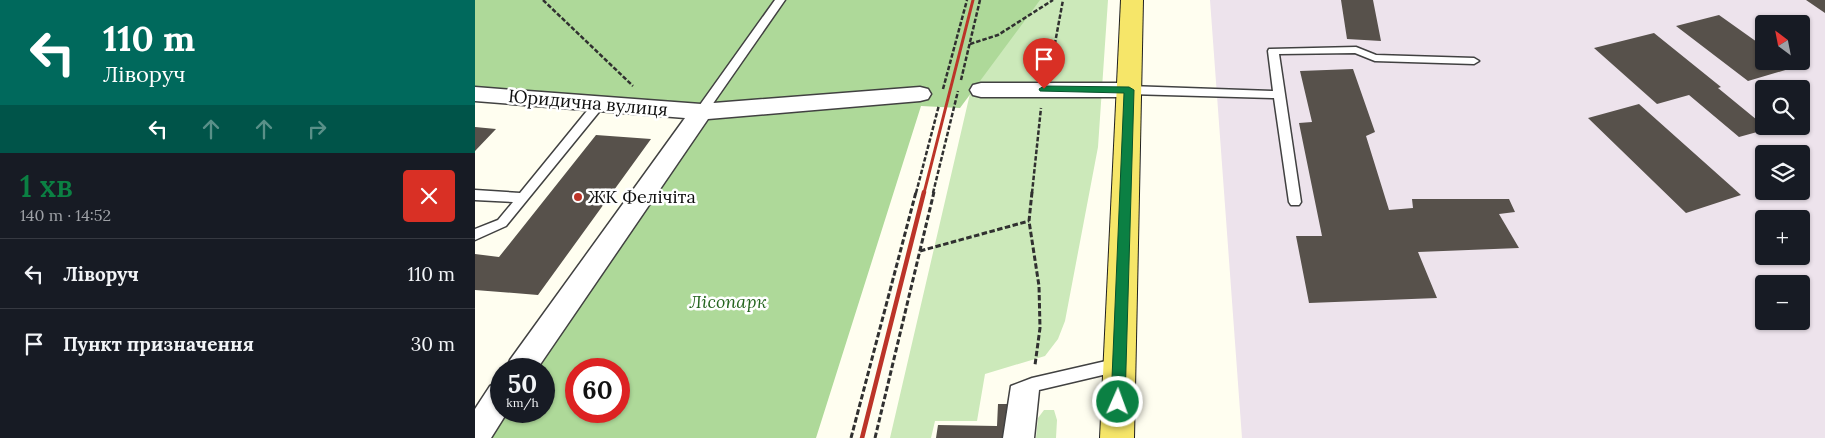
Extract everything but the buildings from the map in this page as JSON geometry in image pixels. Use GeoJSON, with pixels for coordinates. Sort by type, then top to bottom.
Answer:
{"type":"FeatureCollection","features":[{"type":"Feature","properties":{"kind":"main road"},"geometry":{"type":"LineString","coordinates":[[1117,438],[1132,0]]}},
{"type":"Feature","properties":{"kind":"street"},"geometry":{"type":"LineString","coordinates":[[981,90],[1129,90]]}},
{"type":"Feature","properties":{"kind":"street","name":"Юридична вулиця"},"geometry":{"type":"LineString","coordinates":[[475,94],[701,112],[930,99]]}},
{"type":"Feature","properties":{"kind":"street"},"geometry":{"type":"LineString","coordinates":[[528,358],[701,112]]}},
{"type":"Feature","properties":{"kind":"street"},"geometry":{"type":"LineString","coordinates":[[475,436],[490,413]]}},
{"type":"Feature","properties":{"kind":"lane"},"geometry":{"type":"LineString","coordinates":[[701,112],[780,0]]}},
{"type":"Feature","properties":{"kind":"lane"},"geometry":{"type":"LineString","coordinates":[[1295,202],[1273,51],[1356,50],[1375,58],[1474,61]]}},
{"type":"Feature","properties":{"kind":"lane"},"geometry":{"type":"LineString","coordinates":[[1129,90],[1279,95]]}},
{"type":"Feature","properties":{"kind":"lane"},"geometry":{"type":"LineString","coordinates":[[475,234],[502,223],[599,104]]}},
{"type":"Feature","properties":{"kind":"lane"},"geometry":{"type":"LineString","coordinates":[[475,194],[523,198]]}},
{"type":"Feature","properties":{"kind":"lane"},"geometry":{"type":"LineString","coordinates":[[1011,438],[1016,391],[1032,385],[1119,365]]}},
{"type":"Feature","properties":{"kind":"lane"},"geometry":{"type":"LineString","coordinates":[[1026,438],[1032,385]]}},
{"type":"Feature","properties":{"kind":"path"},"geometry":{"type":"LineString","coordinates":[[543,0],[637,90]]}},
{"type":"Feature","properties":{"kind":"path"},"geometry":{"type":"LineString","coordinates":[[942,94],[967,0]]}},
{"type":"Feature","properties":{"kind":"path"},"geometry":{"type":"LineString","coordinates":[[875,438],[980,0]]}},
{"type":"Feature","properties":{"kind":"path"},"geometry":{"type":"LineString","coordinates":[[969,44],[998,35],[1053,0]]}},
{"type":"Feature","properties":{"kind":"path"},"geometry":{"type":"LineString","coordinates":[[1032,385],[1041,328],[1039,286],[1029,221],[1044,89],[1063,0]]}},
{"type":"Feature","properties":{"kind":"path"},"geometry":{"type":"LineString","coordinates":[[851,438],[930,99]]}},
{"type":"Feature","properties":{"kind":"path"},"geometry":{"type":"LineString","coordinates":[[920,251],[1029,221]]}},
{"type":"Feature","properties":{"kind":"shaded area"},"geometry":{"type":"Polygon","coordinates":[[[1210,0],[1825,0],[1825,438],[1242,438],[1210,0]]]}},
{"type":"Feature","properties":{"kind":"green space","name":"Лісопарк"},"geometry":{"type":"Polygon","coordinates":[[[475,0],[1040,0],[960,108],[921,106],[816,438],[490,438],[500,423],[555,423],[555,358],[542,358],[701,112],[475,92],[475,0]]]}},
{"type":"Feature","properties":{"kind":"green space"},"geometry":{"type":"Polygon","coordinates":[[[1027,0],[1108,0],[1098,147],[1065,321],[1058,339],[1045,356],[985,374],[977,421],[935,421],[931,438],[890,438],[985,29],[1027,0]]]}},
{"type":"Feature","properties":{"kind":"green space"},"geometry":{"type":"Polygon","coordinates":[[[1044,410],[1054,410],[1057,420],[1056,438],[1036,438],[1038,418],[1044,410]]]}},
{"type":"Feature","properties":{"kind":"railway"},"geometry":{"type":"LineString","coordinates":[[924,193],[973,0]]}},
{"type":"Feature","properties":{"kind":"railway"},"geometry":{"type":"LineString","coordinates":[[862,438],[924,192]]}},
{"type":"Feature","properties":{"kind":"place","name":"ЖК Фелічіта"},"geometry":{"type":"Point","coordinates":[578,197]}},
{"type":"Feature","properties":{"kind":"route"},"geometry":{"type":"LineString","coordinates":[[1044,89],[1129,90],[1118,402]]}}]}
